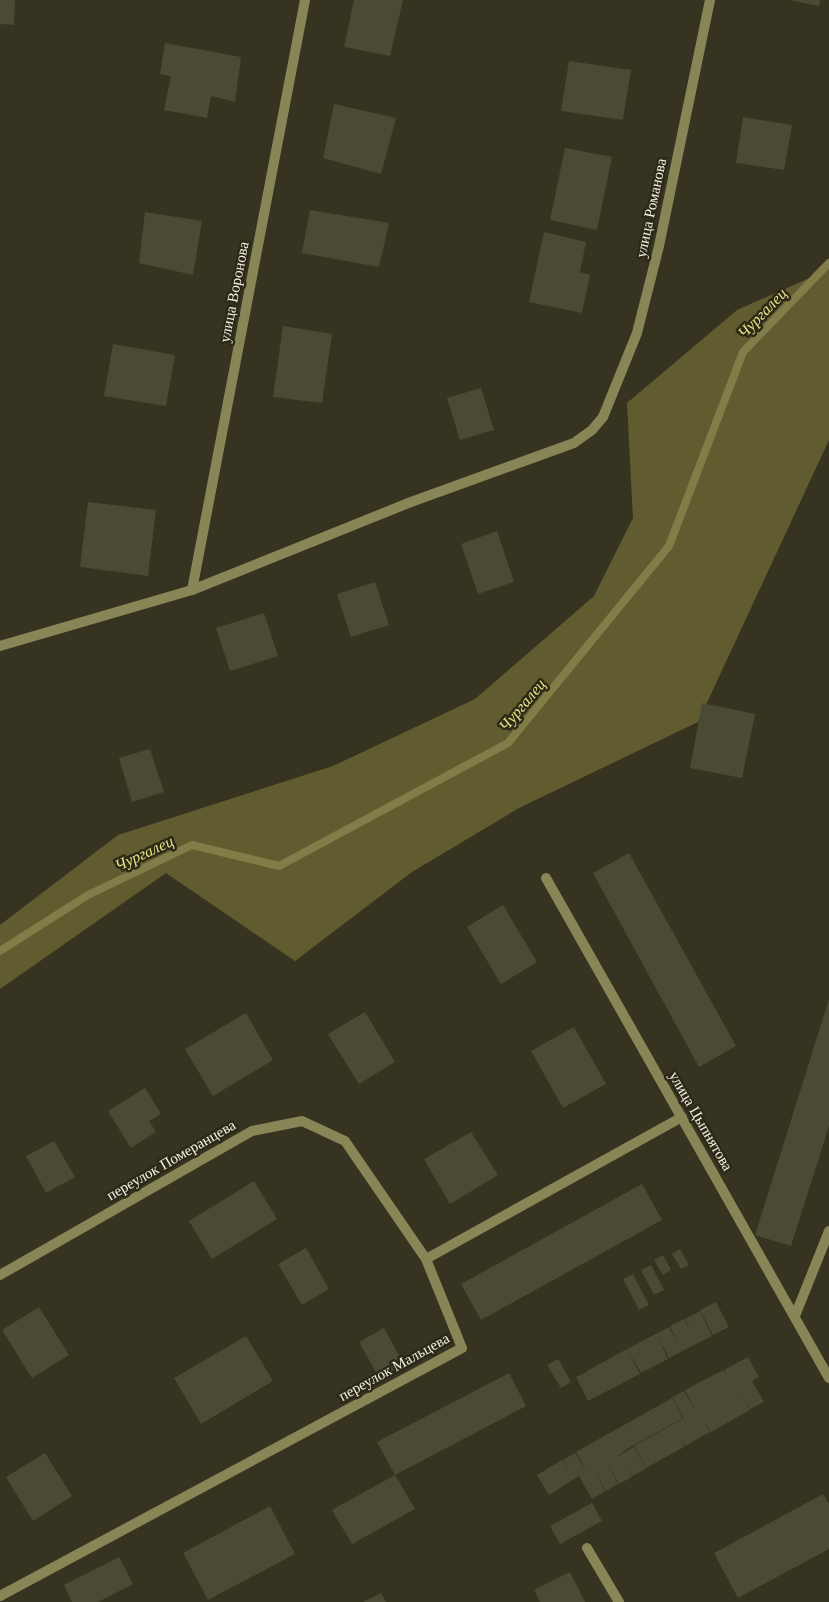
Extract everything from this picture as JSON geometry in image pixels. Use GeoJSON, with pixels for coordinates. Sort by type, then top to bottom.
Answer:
{"type":"FeatureCollection","features":[{"type":"Feature","properties":{"kind":"street","name":"улица Воронова"},"geometry":{"type":"LineString","coordinates":[[192,590],[305,0]]}},
{"type":"Feature","properties":{"kind":"street","name":"улица Романова"},"geometry":{"type":"LineString","coordinates":[[192,590],[411,502],[574,443],[592,430],[603,417],[637,333],[659,246],[710,0]]}},
{"type":"Feature","properties":{"kind":"street"},"geometry":{"type":"LineString","coordinates":[[0,646],[192,590]]}},
{"type":"Feature","properties":{"kind":"street","name":"улица Цыпнятова"},"geometry":{"type":"LineString","coordinates":[[546,878],[829,1378]]}},
{"type":"Feature","properties":{"kind":"street"},"geometry":{"type":"LineString","coordinates":[[426,1258],[682,1117]]}},
{"type":"Feature","properties":{"kind":"street","name":"переулок Померанцева"},"geometry":{"type":"LineString","coordinates":[[0,1275],[252,1131],[302,1121],[345,1141],[426,1258]]}},
{"type":"Feature","properties":{"kind":"street"},"geometry":{"type":"LineString","coordinates":[[795,1316],[829,1231]]}},
{"type":"Feature","properties":{"kind":"street","name":"переулок Мальцева"},"geometry":{"type":"LineString","coordinates":[[0,1596],[462,1348],[426,1258]]}},
{"type":"Feature","properties":{"kind":"street"},"geometry":{"type":"LineString","coordinates":[[587,1548],[619,1602]]}},
{"type":"Feature","properties":{"kind":"shaded area"},"geometry":{"type":"Polygon","coordinates":[[[829,264],[829,440],[698,722],[519,808],[412,872],[295,961],[166,873],[0,989],[0,925],[118,835],[333,766],[475,699],[594,596],[633,518],[627,403],[737,310],[821,273],[829,264]]]}},
{"type":"Feature","properties":{"kind":"building"},"geometry":{"type":"Polygon","coordinates":[[[0,0],[15,0],[14,25],[0,24],[0,0]]]}},
{"type":"Feature","properties":{"kind":"building"},"geometry":{"type":"Polygon","coordinates":[[[354,0],[403,0],[390,56],[344,47],[354,0]]]}},
{"type":"Feature","properties":{"kind":"building"},"geometry":{"type":"Polygon","coordinates":[[[789,0],[820,0],[819,6],[789,0]]]}},
{"type":"Feature","properties":{"kind":"building"},"geometry":{"type":"Polygon","coordinates":[[[165,43],[241,57],[235,102],[211,96],[207,118],[164,110],[171,76],[160,74],[165,43]]]}},
{"type":"Feature","properties":{"kind":"building"},"geometry":{"type":"Polygon","coordinates":[[[569,61],[631,70],[623,120],[561,111],[569,61]]]}},
{"type":"Feature","properties":{"kind":"building"},"geometry":{"type":"Polygon","coordinates":[[[334,104],[396,118],[381,174],[323,158],[334,104]]]}},
{"type":"Feature","properties":{"kind":"building"},"geometry":{"type":"Polygon","coordinates":[[[743,117],[792,125],[784,170],[736,163],[743,117]]]}},
{"type":"Feature","properties":{"kind":"building"},"geometry":{"type":"Polygon","coordinates":[[[565,148],[612,157],[597,230],[550,220],[565,148]]]}},
{"type":"Feature","properties":{"kind":"building"},"geometry":{"type":"Polygon","coordinates":[[[310,210],[389,223],[379,267],[302,253],[310,210]]]}},
{"type":"Feature","properties":{"kind":"building"},"geometry":{"type":"Polygon","coordinates":[[[145,212],[202,221],[193,275],[139,263],[145,212]]]}},
{"type":"Feature","properties":{"kind":"building"},"geometry":{"type":"Polygon","coordinates":[[[544,232],[586,242],[580,272],[590,275],[582,313],[529,302],[544,232]]]}},
{"type":"Feature","properties":{"kind":"building"},"geometry":{"type":"Polygon","coordinates":[[[283,326],[332,334],[322,403],[273,397],[283,326]]]}},
{"type":"Feature","properties":{"kind":"building"},"geometry":{"type":"Polygon","coordinates":[[[113,344],[175,355],[166,406],[104,396],[113,344]]]}},
{"type":"Feature","properties":{"kind":"building"},"geometry":{"type":"Polygon","coordinates":[[[481,388],[494,430],[460,440],[447,398],[481,388]]]}},
{"type":"Feature","properties":{"kind":"building"},"geometry":{"type":"Polygon","coordinates":[[[88,502],[156,510],[148,576],[80,567],[88,502]]]}},
{"type":"Feature","properties":{"kind":"building"},"geometry":{"type":"Polygon","coordinates":[[[497,531],[514,582],[478,594],[461,544],[497,531]]]}},
{"type":"Feature","properties":{"kind":"building"},"geometry":{"type":"Polygon","coordinates":[[[375,582],[389,625],[351,637],[337,594],[375,582]]]}},
{"type":"Feature","properties":{"kind":"building"},"geometry":{"type":"Polygon","coordinates":[[[264,613],[278,656],[230,671],[216,628],[264,613]]]}},
{"type":"Feature","properties":{"kind":"building"},"geometry":{"type":"Polygon","coordinates":[[[702,703],[755,714],[742,778],[690,768],[702,703]]]}},
{"type":"Feature","properties":{"kind":"building"},"geometry":{"type":"Polygon","coordinates":[[[150,749],[164,792],[132,802],[119,758],[150,749]]]}},
{"type":"Feature","properties":{"kind":"building"},"geometry":{"type":"Polygon","coordinates":[[[629,853],[736,1046],[699,1067],[593,873],[629,853]]]}},
{"type":"Feature","properties":{"kind":"building"},"geometry":{"type":"Polygon","coordinates":[[[503,905],[537,962],[501,984],[467,927],[503,905]]]}},
{"type":"Feature","properties":{"kind":"building"},"geometry":{"type":"Polygon","coordinates":[[[829,999],[829,1126],[791,1246],[755,1235],[829,999]]]}},
{"type":"Feature","properties":{"kind":"building"},"geometry":{"type":"Polygon","coordinates":[[[365,1012],[395,1062],[359,1084],[328,1034],[365,1012]]]}},
{"type":"Feature","properties":{"kind":"building"},"geometry":{"type":"Polygon","coordinates":[[[246,1013],[273,1060],[213,1096],[185,1049],[246,1013]]]}},
{"type":"Feature","properties":{"kind":"building"},"geometry":{"type":"Polygon","coordinates":[[[574,1027],[606,1084],[563,1108],[531,1051],[574,1027]]]}},
{"type":"Feature","properties":{"kind":"building"},"geometry":{"type":"Polygon","coordinates":[[[145,1088],[161,1114],[149,1121],[156,1132],[131,1148],[108,1111],[145,1088]]]}},
{"type":"Feature","properties":{"kind":"building"},"geometry":{"type":"Polygon","coordinates":[[[471,1132],[498,1175],[450,1204],[424,1159],[471,1132]]]}},
{"type":"Feature","properties":{"kind":"building"},"geometry":{"type":"Polygon","coordinates":[[[54,1141],[75,1177],[46,1193],[26,1156],[54,1141]]]}},
{"type":"Feature","properties":{"kind":"building"},"geometry":{"type":"Polygon","coordinates":[[[254,1181],[277,1219],[212,1259],[189,1221],[254,1181]]]}},
{"type":"Feature","properties":{"kind":"building"},"geometry":{"type":"Polygon","coordinates":[[[642,1184],[662,1220],[481,1320],[461,1284],[642,1184]]]}},
{"type":"Feature","properties":{"kind":"building"},"geometry":{"type":"Polygon","coordinates":[[[306,1248],[329,1289],[302,1305],[278,1264],[306,1248]]]}},
{"type":"Feature","properties":{"kind":"building"},"geometry":{"type":"Polygon","coordinates":[[[680,1249],[689,1265],[681,1269],[672,1254],[680,1249]]]}},
{"type":"Feature","properties":{"kind":"building"},"geometry":{"type":"Polygon","coordinates":[[[663,1255],[671,1270],[663,1275],[654,1260],[663,1255]]]}},
{"type":"Feature","properties":{"kind":"building"},"geometry":{"type":"Polygon","coordinates":[[[651,1265],[664,1290],[654,1295],[641,1270],[651,1265]]]}},
{"type":"Feature","properties":{"kind":"building"},"geometry":{"type":"Polygon","coordinates":[[[633,1274],[649,1305],[639,1310],[623,1279],[633,1274]]]}},
{"type":"Feature","properties":{"kind":"building"},"geometry":{"type":"Polygon","coordinates":[[[716,1302],[729,1327],[713,1335],[700,1310],[716,1302]]]}},
{"type":"Feature","properties":{"kind":"building"},"geometry":{"type":"Polygon","coordinates":[[[39,1307],[69,1355],[32,1378],[2,1330],[39,1307]]]}},
{"type":"Feature","properties":{"kind":"building"},"geometry":{"type":"Polygon","coordinates":[[[700,1311],[712,1336],[669,1358],[658,1338],[668,1359],[641,1373],[627,1349],[669,1327],[678,1343],[670,1326],[684,1319],[691,1332],[685,1319],[700,1311]]]}},
{"type":"Feature","properties":{"kind":"building"},"geometry":{"type":"Polygon","coordinates":[[[384,1328],[406,1368],[381,1381],[359,1342],[384,1328]]]}},
{"type":"Feature","properties":{"kind":"building"},"geometry":{"type":"Polygon","coordinates":[[[246,1336],[273,1381],[201,1424],[174,1378],[246,1336]]]}},
{"type":"Feature","properties":{"kind":"building"},"geometry":{"type":"Polygon","coordinates":[[[627,1349],[640,1374],[588,1401],[576,1377],[587,1372],[591,1378],[587,1371],[627,1349]]]}},
{"type":"Feature","properties":{"kind":"building"},"geometry":{"type":"Polygon","coordinates":[[[748,1357],[759,1377],[752,1381],[764,1402],[750,1409],[740,1392],[750,1410],[711,1432],[703,1420],[710,1432],[685,1446],[681,1439],[684,1447],[646,1468],[634,1446],[684,1418],[672,1397],[684,1391],[696,1412],[685,1390],[723,1370],[728,1378],[724,1370],[748,1357]]]}},
{"type":"Feature","properties":{"kind":"building"},"geometry":{"type":"Polygon","coordinates":[[[558,1359],[571,1382],[561,1388],[547,1365],[558,1359]]]}},
{"type":"Feature","properties":{"kind":"building"},"geometry":{"type":"Polygon","coordinates":[[[509,1373],[526,1406],[395,1475],[377,1442],[509,1373]]]}},
{"type":"Feature","properties":{"kind":"building"},"geometry":{"type":"Polygon","coordinates":[[[672,1398],[683,1418],[614,1458],[634,1447],[646,1469],[632,1476],[625,1464],[632,1477],[619,1484],[606,1461],[618,1484],[606,1491],[593,1468],[605,1491],[592,1499],[579,1476],[549,1495],[537,1475],[562,1460],[569,1471],[563,1460],[575,1453],[587,1472],[576,1452],[672,1398]]]}},
{"type":"Feature","properties":{"kind":"building"},"geometry":{"type":"Polygon","coordinates":[[[45,1453],[72,1496],[33,1521],[6,1477],[45,1453]]]}},
{"type":"Feature","properties":{"kind":"building"},"geometry":{"type":"Polygon","coordinates":[[[395,1475],[415,1509],[352,1544],[332,1510],[395,1475]]]}},
{"type":"Feature","properties":{"kind":"building"},"geometry":{"type":"Polygon","coordinates":[[[823,1494],[829,1504],[829,1549],[738,1598],[714,1553],[823,1494]]]}},
{"type":"Feature","properties":{"kind":"building"},"geometry":{"type":"Polygon","coordinates":[[[592,1503],[602,1521],[560,1544],[550,1526],[592,1503]]]}},
{"type":"Feature","properties":{"kind":"building"},"geometry":{"type":"Polygon","coordinates":[[[270,1506],[295,1554],[208,1600],[183,1553],[270,1506]]]}},
{"type":"Feature","properties":{"kind":"building"},"geometry":{"type":"Polygon","coordinates":[[[119,1557],[133,1584],[98,1602],[72,1602],[64,1585],[119,1557]]]}},
{"type":"Feature","properties":{"kind":"building"},"geometry":{"type":"Polygon","coordinates":[[[570,1572],[585,1602],[540,1602],[534,1590],[570,1572]]]}},
{"type":"Feature","properties":{"kind":"building"},"geometry":{"type":"Polygon","coordinates":[[[381,1593],[386,1602],[363,1602],[381,1593]]]}},
{"type":"Feature","properties":{"kind":"waterway","name":"Чургалец"},"geometry":{"type":"LineString","coordinates":[[0,951],[88,895],[192,845],[279,866],[508,743],[669,546],[743,352],[829,263]]}}]}
